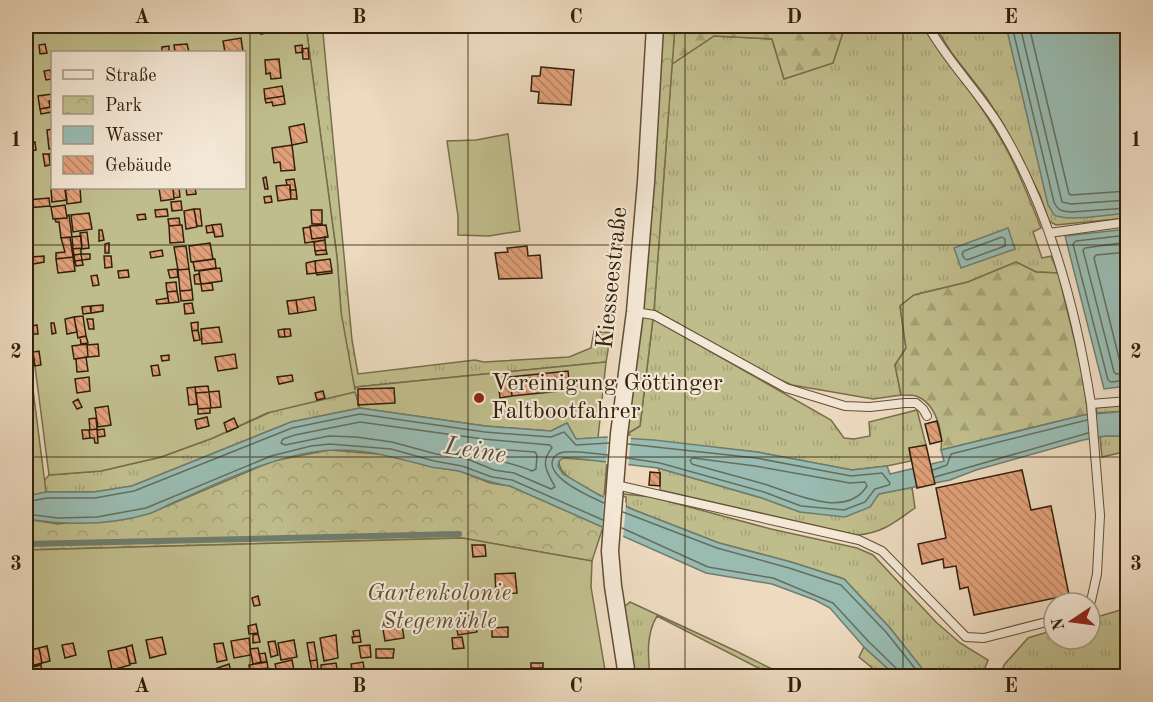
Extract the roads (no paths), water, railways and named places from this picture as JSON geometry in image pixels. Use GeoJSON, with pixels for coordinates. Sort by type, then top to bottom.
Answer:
{"type":"FeatureCollection","features":[{"type":"Feature","properties":{"kind":"street","name":"Kiesseestraße"},"geometry":{"type":"LineString","coordinates":[[627,676],[610,551],[620,434],[635,312],[646,182],[655,26]]}},
{"type":"Feature","properties":{"kind":"lane"},"geometry":{"type":"LineString","coordinates":[[928,26],[937,42],[999,126],[1026,177],[1049,233],[1064,280],[1085,366],[1092,408],[1100,515],[1094,591]]}},
{"type":"Feature","properties":{"kind":"lane"},"geometry":{"type":"LineString","coordinates":[[1049,233],[1128,222]]}},
{"type":"Feature","properties":{"kind":"lane"},"geometry":{"type":"LineString","coordinates":[[635,312],[654,315],[786,388],[845,406],[916,404],[923,408],[927,416]]}},
{"type":"Feature","properties":{"kind":"lane"},"geometry":{"type":"LineString","coordinates":[[1092,408],[1128,401]]}},
{"type":"Feature","properties":{"kind":"lane"},"geometry":{"type":"LineString","coordinates":[[616,483],[860,540],[882,551],[966,637],[984,638],[1042,623]]}},
{"type":"Feature","properties":{"kind":"water"},"geometry":{"type":"Polygon","coordinates":[[[1006,26],[1127,26],[1127,213],[1077,218],[1058,217],[1053,214],[1048,205],[1006,26]]]}},
{"type":"Feature","properties":{"kind":"water"},"geometry":{"type":"Polygon","coordinates":[[[1008,228],[1015,249],[961,268],[954,248],[1008,228]]]}},
{"type":"Feature","properties":{"kind":"water"},"geometry":{"type":"Polygon","coordinates":[[[1127,229],[1127,386],[1104,389],[1065,236],[1127,229]]]}},
{"type":"Feature","properties":{"kind":"water","name":"Leine"},"geometry":{"type":"Polygon","coordinates":[[[360,408],[485,426],[551,431],[567,423],[576,439],[606,437],[654,440],[757,452],[852,470],[887,466],[890,474],[944,461],[941,450],[1084,415],[1127,411],[1127,436],[1105,436],[1083,440],[976,470],[950,480],[879,494],[870,507],[845,517],[800,512],[762,498],[658,468],[572,458],[563,458],[559,461],[558,466],[563,474],[599,495],[634,510],[719,543],[844,579],[890,628],[924,671],[931,676],[896,676],[864,647],[830,608],[815,600],[772,584],[706,573],[510,486],[458,471],[373,453],[329,450],[296,455],[227,479],[152,513],[118,521],[87,523],[26,519],[26,496],[46,492],[94,492],[132,486],[291,422],[360,408]]]}},
{"type":"Feature","properties":{"kind":"waterway"},"geometry":{"type":"LineString","coordinates":[[26,544],[459,534]]}},
{"type":"Feature","properties":{"kind":"place","name":"Vereinigung Göttinger Faltbootfahrer"},"geometry":{"type":"Point","coordinates":[479,398]}},
{"type":"Feature","properties":{"kind":"park label","name":"Gartenkolonie Stegemühle"},"geometry":{"type":"Point","coordinates":[439,608]}}]}
